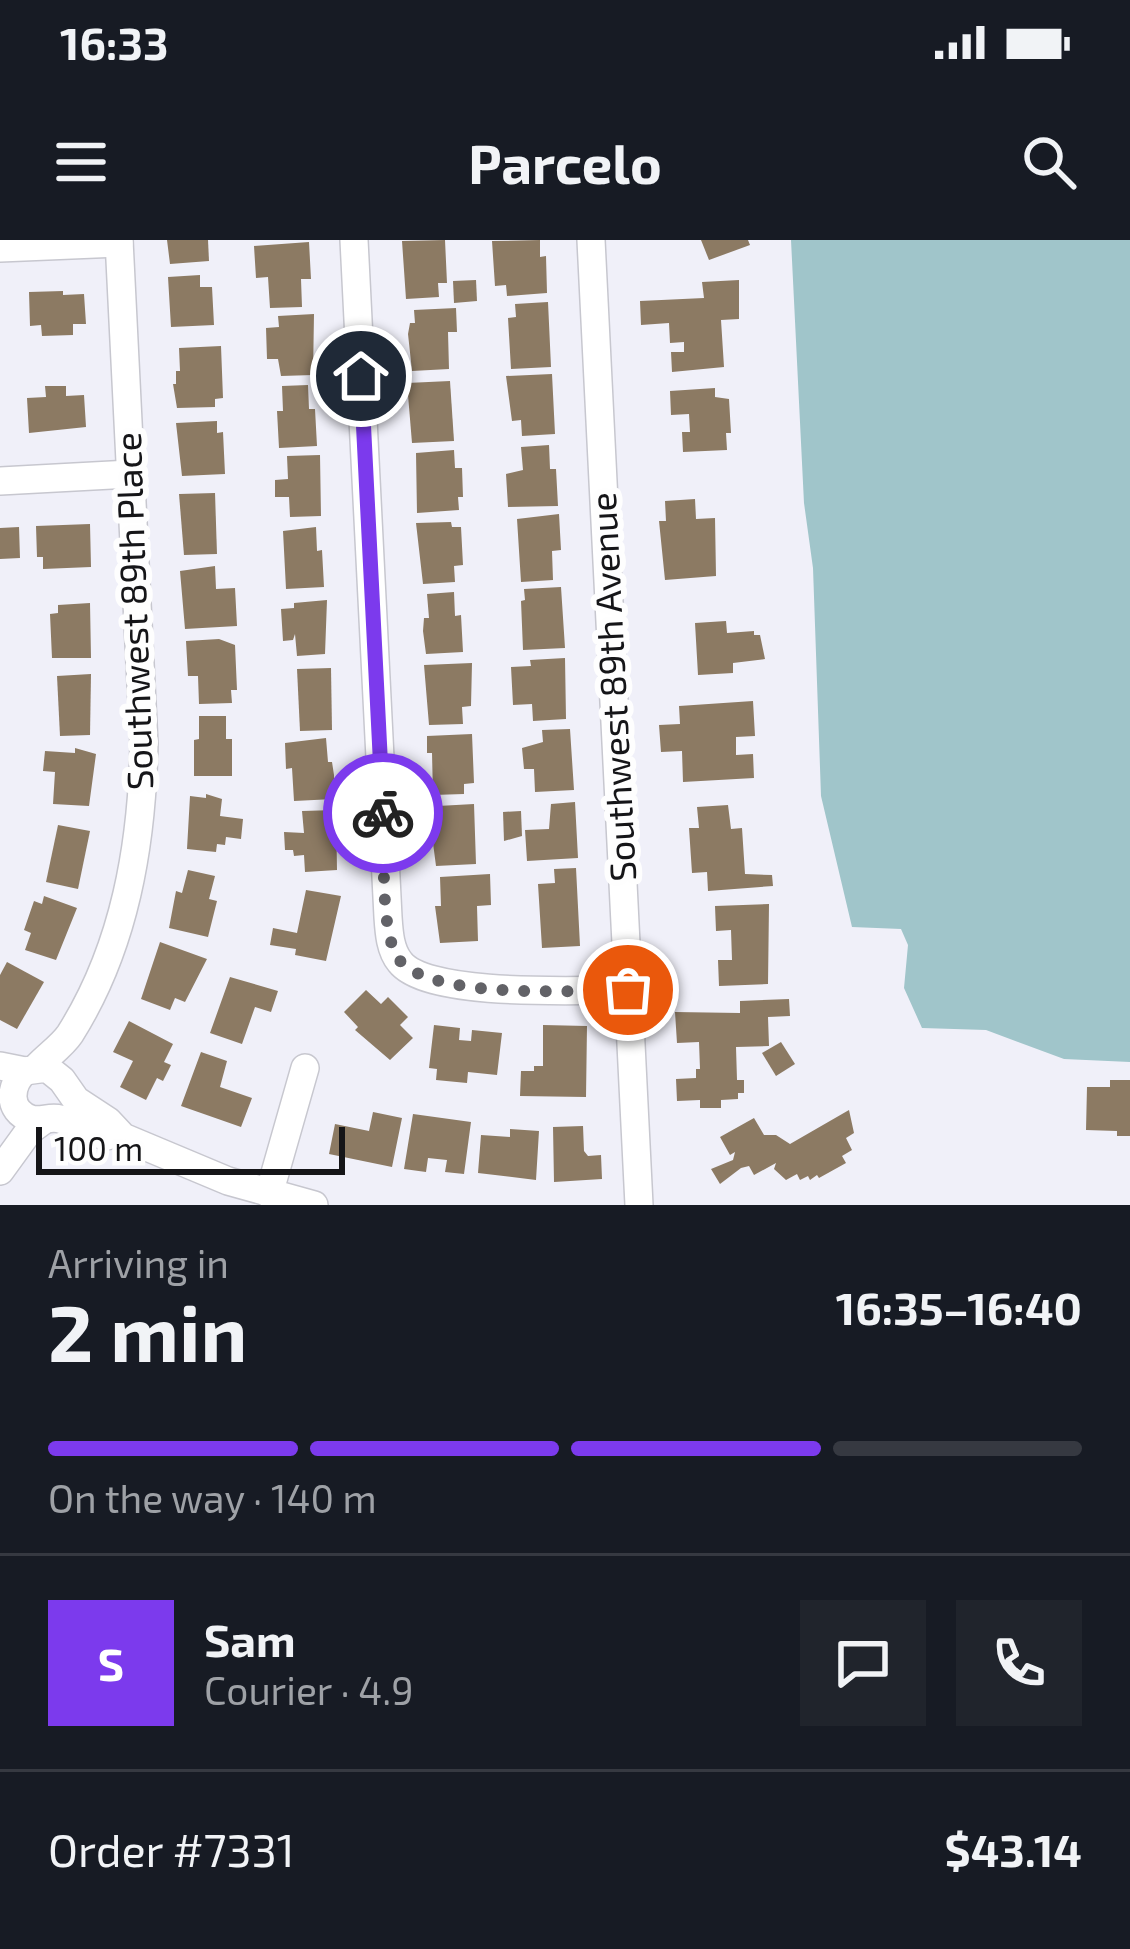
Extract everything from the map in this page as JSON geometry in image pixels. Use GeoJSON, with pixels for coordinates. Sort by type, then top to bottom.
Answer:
{"type":"FeatureCollection","features":[{"type":"Feature","properties":{"kind":"street"},"geometry":{"type":"LineString","coordinates":[[354,240],[388,917],[394,951],[408,969],[423,977],[469,986],[628,990]]}},
{"type":"Feature","properties":{"kind":"street","name":"Southwest 89th Avenue"},"geometry":{"type":"LineString","coordinates":[[591,240],[639,1205]]}},
{"type":"Feature","properties":{"kind":"street"},"geometry":{"type":"LineString","coordinates":[[0,248],[119,241]]}},
{"type":"Feature","properties":{"kind":"street","name":"Southwest 89th Place"},"geometry":{"type":"LineString","coordinates":[[38,1075],[67,1040],[103,970],[133,868],[141,814],[144,744],[119,241]]}},
{"type":"Feature","properties":{"kind":"street"},"geometry":{"type":"LineString","coordinates":[[0,481],[130,474]]}},
{"type":"Feature","properties":{"kind":"street"},"geometry":{"type":"LineString","coordinates":[[269,1194],[305,1068]]}},
{"type":"Feature","properties":{"kind":"street"},"geometry":{"type":"LineString","coordinates":[[0,1145],[13,1085],[38,1075]]}},
{"type":"Feature","properties":{"kind":"street"},"geometry":{"type":"LineString","coordinates":[[0,1171],[28,1131],[63,1105],[38,1075]]}},
{"type":"Feature","properties":{"kind":"street"},"geometry":{"type":"LineString","coordinates":[[38,1075],[123,1137],[189,1167],[314,1205]]}},
{"type":"Feature","properties":{"kind":"street"},"geometry":{"type":"LineString","coordinates":[[9,1097],[32,1120],[48,1118],[100,1136],[123,1137]]}},
{"type":"Feature","properties":{"kind":"water"},"geometry":{"type":"Polygon","coordinates":[[[791,240],[1130,240],[1130,1062],[1064,1059],[986,1030],[922,1028],[904,988],[908,945],[901,929],[852,927],[821,796],[813,568],[804,503],[791,240]]]}},
{"type":"Feature","properties":{"kind":"building"},"geometry":{"type":"Polygon","coordinates":[[[167,240],[208,240],[209,261],[170,264],[167,240]]]}},
{"type":"Feature","properties":{"kind":"building"},"geometry":{"type":"Polygon","coordinates":[[[445,240],[447,283],[438,283],[439,297],[406,299],[402,241],[445,240]]]}},
{"type":"Feature","properties":{"kind":"building"},"geometry":{"type":"Polygon","coordinates":[[[540,240],[540,257],[546,256],[547,293],[507,296],[506,285],[495,286],[492,241],[540,240]]]}},
{"type":"Feature","properties":{"kind":"building"},"geometry":{"type":"Polygon","coordinates":[[[701,240],[748,240],[750,245],[709,260],[701,240]]]}},
{"type":"Feature","properties":{"kind":"building"},"geometry":{"type":"Polygon","coordinates":[[[309,242],[311,279],[301,279],[302,307],[270,308],[268,277],[256,278],[254,246],[309,242]]]}},
{"type":"Feature","properties":{"kind":"building"},"geometry":{"type":"Polygon","coordinates":[[[200,275],[200,287],[212,287],[214,325],[171,327],[168,277],[200,275]]]}},
{"type":"Feature","properties":{"kind":"building"},"geometry":{"type":"Polygon","coordinates":[[[476,280],[477,301],[454,303],[453,281],[476,280]]]}},
{"type":"Feature","properties":{"kind":"building"},"geometry":{"type":"Polygon","coordinates":[[[739,280],[739,319],[721,320],[724,367],[672,372],[671,352],[684,352],[684,342],[670,343],[669,323],[641,325],[640,301],[704,298],[702,282],[739,280]]]}},
{"type":"Feature","properties":{"kind":"building"},"geometry":{"type":"Polygon","coordinates":[[[63,291],[63,295],[84,294],[86,324],[73,324],[73,335],[42,336],[41,325],[30,326],[29,292],[63,291]]]}},
{"type":"Feature","properties":{"kind":"building"},"geometry":{"type":"Polygon","coordinates":[[[548,302],[551,367],[511,369],[508,318],[516,317],[515,304],[548,302]]]}},
{"type":"Feature","properties":{"kind":"building"},"geometry":{"type":"Polygon","coordinates":[[[456,308],[457,332],[448,332],[449,369],[412,371],[408,334],[410,323],[415,323],[414,310],[456,308]]]}},
{"type":"Feature","properties":{"kind":"building"},"geometry":{"type":"Polygon","coordinates":[[[314,314],[313,375],[281,376],[278,359],[267,359],[266,328],[279,327],[278,316],[314,314]]]}},
{"type":"Feature","properties":{"kind":"building"},"geometry":{"type":"Polygon","coordinates":[[[221,346],[223,398],[215,399],[215,407],[177,408],[173,384],[180,371],[179,348],[221,346]]]}},
{"type":"Feature","properties":{"kind":"building"},"geometry":{"type":"Polygon","coordinates":[[[552,374],[555,434],[522,436],[521,420],[512,421],[506,376],[552,374]]]}},
{"type":"Feature","properties":{"kind":"building"},"geometry":{"type":"Polygon","coordinates":[[[450,381],[454,441],[412,443],[407,383],[450,381]]]}},
{"type":"Feature","properties":{"kind":"building"},"geometry":{"type":"Polygon","coordinates":[[[308,385],[317,446],[279,448],[277,411],[283,411],[282,386],[308,385]]]}},
{"type":"Feature","properties":{"kind":"building"},"geometry":{"type":"Polygon","coordinates":[[[45,386],[66,386],[66,396],[84,395],[86,427],[29,433],[27,398],[46,397],[45,386]]]}},
{"type":"Feature","properties":{"kind":"building"},"geometry":{"type":"Polygon","coordinates":[[[715,388],[715,397],[729,399],[727,450],[683,452],[682,432],[690,432],[689,414],[671,415],[670,391],[715,388]]]}},
{"type":"Feature","properties":{"kind":"building"},"geometry":{"type":"Polygon","coordinates":[[[217,421],[217,433],[223,432],[225,474],[182,476],[176,423],[217,421]]]}},
{"type":"Feature","properties":{"kind":"building"},"geometry":{"type":"Polygon","coordinates":[[[549,445],[558,506],[508,507],[506,474],[523,470],[521,447],[549,445]]]}},
{"type":"Feature","properties":{"kind":"building"},"geometry":{"type":"Polygon","coordinates":[[[454,450],[455,468],[462,468],[459,510],[417,513],[416,453],[454,450]]]}},
{"type":"Feature","properties":{"kind":"building"},"geometry":{"type":"Polygon","coordinates":[[[320,455],[321,516],[290,517],[289,497],[275,497],[275,480],[288,479],[287,456],[320,455]]]}},
{"type":"Feature","properties":{"kind":"building"},"geometry":{"type":"Polygon","coordinates":[[[215,493],[217,554],[184,555],[179,494],[215,493]]]}},
{"type":"Feature","properties":{"kind":"building"},"geometry":{"type":"Polygon","coordinates":[[[695,499],[696,519],[715,518],[716,576],[665,580],[659,521],[666,521],[665,501],[695,499]]]}},
{"type":"Feature","properties":{"kind":"building"},"geometry":{"type":"Polygon","coordinates":[[[559,514],[561,550],[552,551],[553,580],[521,582],[517,519],[559,514]]]}},
{"type":"Feature","properties":{"kind":"building"},"geometry":{"type":"Polygon","coordinates":[[[451,522],[452,527],[461,527],[463,565],[454,566],[455,582],[423,584],[416,523],[451,522]]]}},
{"type":"Feature","properties":{"kind":"building"},"geometry":{"type":"Polygon","coordinates":[[[90,524],[91,567],[43,569],[43,557],[37,557],[36,526],[90,524]]]}},
{"type":"Feature","properties":{"kind":"building"},"geometry":{"type":"Polygon","coordinates":[[[19,527],[20,558],[0,559],[0,528],[19,527]]]}},
{"type":"Feature","properties":{"kind":"building"},"geometry":{"type":"Polygon","coordinates":[[[316,527],[324,587],[286,589],[283,531],[316,527]]]}},
{"type":"Feature","properties":{"kind":"building"},"geometry":{"type":"Polygon","coordinates":[[[215,566],[216,589],[235,588],[237,626],[185,629],[180,571],[215,566]]]}},
{"type":"Feature","properties":{"kind":"building"},"geometry":{"type":"Polygon","coordinates":[[[561,587],[565,648],[523,650],[524,589],[561,587]]]}},
{"type":"Feature","properties":{"kind":"building"},"geometry":{"type":"Polygon","coordinates":[[[454,592],[463,652],[426,654],[427,594],[454,592]]]}},
{"type":"Feature","properties":{"kind":"building"},"geometry":{"type":"Polygon","coordinates":[[[327,600],[325,654],[297,656],[295,634],[293,640],[283,641],[281,609],[327,600]]]}},
{"type":"Feature","properties":{"kind":"building"},"geometry":{"type":"Polygon","coordinates":[[[90,603],[91,658],[52,658],[50,614],[58,613],[58,605],[90,603]]]}},
{"type":"Feature","properties":{"kind":"building"},"geometry":{"type":"Polygon","coordinates":[[[726,621],[727,633],[754,631],[760,635],[765,659],[733,663],[733,673],[698,675],[695,623],[726,621]]]}},
{"type":"Feature","properties":{"kind":"building"},"geometry":{"type":"Polygon","coordinates":[[[219,639],[235,645],[237,690],[231,690],[232,703],[199,704],[198,676],[188,676],[186,641],[219,639]]]}},
{"type":"Feature","properties":{"kind":"building"},"geometry":{"type":"Polygon","coordinates":[[[565,658],[566,719],[533,721],[532,704],[513,705],[511,667],[531,666],[530,660],[565,658]]]}},
{"type":"Feature","properties":{"kind":"building"},"geometry":{"type":"Polygon","coordinates":[[[472,663],[471,706],[462,707],[463,724],[429,725],[424,665],[472,663]]]}},
{"type":"Feature","properties":{"kind":"building"},"geometry":{"type":"Polygon","coordinates":[[[331,668],[332,730],[300,731],[297,669],[331,668]]]}},
{"type":"Feature","properties":{"kind":"building"},"geometry":{"type":"Polygon","coordinates":[[[91,674],[90,735],[60,736],[57,676],[91,674]]]}},
{"type":"Feature","properties":{"kind":"building"},"geometry":{"type":"Polygon","coordinates":[[[753,701],[755,736],[736,737],[736,755],[753,754],[754,778],[683,782],[682,751],[661,752],[659,725],[680,724],[679,706],[753,701]]]}},
{"type":"Feature","properties":{"kind":"building"},"geometry":{"type":"Polygon","coordinates":[[[199,716],[226,716],[226,739],[232,739],[232,776],[194,776],[199,716]]]}},
{"type":"Feature","properties":{"kind":"building"},"geometry":{"type":"Polygon","coordinates":[[[570,729],[574,790],[535,792],[534,769],[524,769],[522,748],[543,742],[542,730],[570,729]]]}},
{"type":"Feature","properties":{"kind":"building"},"geometry":{"type":"Polygon","coordinates":[[[472,734],[474,783],[464,784],[464,794],[433,795],[427,736],[472,734]]]}},
{"type":"Feature","properties":{"kind":"building"},"geometry":{"type":"Polygon","coordinates":[[[326,738],[334,799],[294,801],[285,743],[326,738]]]}},
{"type":"Feature","properties":{"kind":"building"},"geometry":{"type":"Polygon","coordinates":[[[75,748],[96,754],[89,806],[53,804],[55,772],[43,771],[45,751],[75,753],[75,748]]]}},
{"type":"Feature","properties":{"kind":"building"},"geometry":{"type":"Polygon","coordinates":[[[206,794],[222,799],[220,816],[243,819],[241,839],[226,837],[225,845],[217,844],[216,852],[187,849],[190,796],[206,798],[206,794]]]}},
{"type":"Feature","properties":{"kind":"building"},"geometry":{"type":"Polygon","coordinates":[[[575,802],[578,858],[527,861],[525,830],[549,829],[551,804],[575,802]]]}},
{"type":"Feature","properties":{"kind":"building"},"geometry":{"type":"Polygon","coordinates":[[[474,804],[476,864],[436,866],[433,843],[435,829],[439,829],[438,806],[474,804]]]}},
{"type":"Feature","properties":{"kind":"building"},"geometry":{"type":"Polygon","coordinates":[[[728,805],[731,829],[742,828],[745,874],[772,875],[773,886],[708,891],[707,872],[692,873],[689,828],[699,828],[697,807],[728,805]]]}},
{"type":"Feature","properties":{"kind":"building"},"geometry":{"type":"Polygon","coordinates":[[[336,810],[337,870],[305,872],[304,855],[285,850],[284,832],[304,833],[302,811],[336,810]]]}},
{"type":"Feature","properties":{"kind":"building"},"geometry":{"type":"Polygon","coordinates":[[[521,811],[522,836],[504,841],[503,812],[521,811]]]}},
{"type":"Feature","properties":{"kind":"building"},"geometry":{"type":"Polygon","coordinates":[[[58,825],[90,831],[78,889],[46,882],[58,825]]]}},
{"type":"Feature","properties":{"kind":"building"},"geometry":{"type":"Polygon","coordinates":[[[576,868],[580,946],[542,948],[538,884],[555,883],[554,869],[576,868]]]}},
{"type":"Feature","properties":{"kind":"building"},"geometry":{"type":"Polygon","coordinates":[[[188,870],[215,876],[209,899],[217,901],[208,937],[169,928],[176,891],[182,893],[188,870]]]}},
{"type":"Feature","properties":{"kind":"building"},"geometry":{"type":"Polygon","coordinates":[[[490,874],[491,905],[477,906],[478,941],[440,943],[435,906],[441,906],[440,877],[490,874]]]}},
{"type":"Feature","properties":{"kind":"building"},"geometry":{"type":"Polygon","coordinates":[[[306,890],[341,896],[326,961],[270,945],[273,928],[297,933],[306,890]]]}},
{"type":"Feature","properties":{"kind":"building"},"geometry":{"type":"Polygon","coordinates":[[[44,896],[77,908],[56,960],[25,950],[31,933],[24,930],[34,901],[42,904],[44,896]]]}},
{"type":"Feature","properties":{"kind":"building"},"geometry":{"type":"Polygon","coordinates":[[[769,904],[768,984],[719,986],[718,960],[732,960],[731,930],[716,931],[715,906],[769,904]]]}},
{"type":"Feature","properties":{"kind":"building"},"geometry":{"type":"Polygon","coordinates":[[[160,942],[207,959],[185,1002],[175,998],[170,1010],[141,999],[160,942]]]}},
{"type":"Feature","properties":{"kind":"building"},"geometry":{"type":"Polygon","coordinates":[[[7,962],[44,982],[17,1029],[0,1020],[0,975],[7,962]]]}},
{"type":"Feature","properties":{"kind":"building"},"geometry":{"type":"Polygon","coordinates":[[[230,977],[278,991],[271,1012],[255,1007],[242,1044],[210,1033],[230,977]]]}},
{"type":"Feature","properties":{"kind":"building"},"geometry":{"type":"Polygon","coordinates":[[[366,990],[381,1004],[388,997],[408,1017],[400,1025],[413,1038],[390,1060],[355,1030],[358,1027],[344,1012],[366,990]]]}},
{"type":"Feature","properties":{"kind":"building"},"geometry":{"type":"Polygon","coordinates":[[[789,999],[790,1016],[768,1017],[769,1046],[736,1047],[737,1080],[744,1080],[744,1093],[738,1093],[738,1099],[721,1100],[721,1108],[700,1108],[700,1100],[677,1101],[676,1079],[696,1078],[696,1069],[700,1069],[699,1042],[677,1043],[675,1012],[740,1013],[740,1001],[789,999]]]}},
{"type":"Feature","properties":{"kind":"building"},"geometry":{"type":"Polygon","coordinates":[[[129,1021],[173,1044],[164,1062],[171,1065],[163,1081],[157,1078],[146,1100],[120,1087],[133,1061],[113,1052],[129,1021]]]}},
{"type":"Feature","properties":{"kind":"building"},"geometry":{"type":"Polygon","coordinates":[[[434,1025],[460,1028],[459,1040],[471,1041],[472,1030],[502,1033],[497,1075],[468,1072],[467,1083],[436,1080],[437,1069],[429,1068],[434,1025]]]}},
{"type":"Feature","properties":{"kind":"building"},"geometry":{"type":"Polygon","coordinates":[[[543,1025],[587,1026],[586,1097],[520,1096],[521,1071],[543,1066],[543,1025]]]}},
{"type":"Feature","properties":{"kind":"building"},"geometry":{"type":"Polygon","coordinates":[[[781,1042],[795,1064],[776,1076],[762,1053],[781,1042]]]}},
{"type":"Feature","properties":{"kind":"building"},"geometry":{"type":"Polygon","coordinates":[[[201,1052],[227,1061],[220,1087],[252,1098],[241,1127],[181,1106],[201,1052]]]}},
{"type":"Feature","properties":{"kind":"building"},"geometry":{"type":"Polygon","coordinates":[[[1110,1080],[1130,1080],[1130,1136],[1086,1130],[1087,1087],[1110,1087],[1110,1080]]]}},
{"type":"Feature","properties":{"kind":"building"},"geometry":{"type":"Polygon","coordinates":[[[849,1110],[854,1133],[846,1138],[852,1150],[842,1156],[846,1163],[819,1178],[800,1180],[797,1174],[786,1180],[774,1169],[776,1163],[754,1175],[749,1166],[741,1168],[720,1184],[711,1169],[733,1160],[735,1152],[730,1155],[720,1137],[754,1118],[764,1135],[776,1135],[790,1144],[849,1110]]]}},
{"type":"Feature","properties":{"kind":"building"},"geometry":{"type":"Polygon","coordinates":[[[373,1112],[402,1118],[392,1167],[329,1154],[335,1124],[369,1131],[373,1112]]]}},
{"type":"Feature","properties":{"kind":"building"},"geometry":{"type":"Polygon","coordinates":[[[413,1114],[471,1122],[464,1174],[445,1172],[447,1160],[428,1158],[426,1172],[404,1169],[413,1114]]]}},
{"type":"Feature","properties":{"kind":"building"},"geometry":{"type":"Polygon","coordinates":[[[583,1126],[584,1151],[588,1156],[601,1155],[602,1179],[554,1182],[553,1127],[583,1126]]]}},
{"type":"Feature","properties":{"kind":"building"},"geometry":{"type":"Polygon","coordinates":[[[510,1129],[539,1131],[536,1180],[478,1173],[481,1135],[510,1137],[510,1129]]]}},
{"type":"Feature","properties":{"kind":"way so far"},"geometry":{"type":"LineString","coordinates":[[383,813],[390,937],[408,969],[423,977],[469,986],[628,990]]}},
{"type":"Feature","properties":{"kind":"route"},"geometry":{"type":"LineString","coordinates":[[361,376],[383,813]]}}]}
